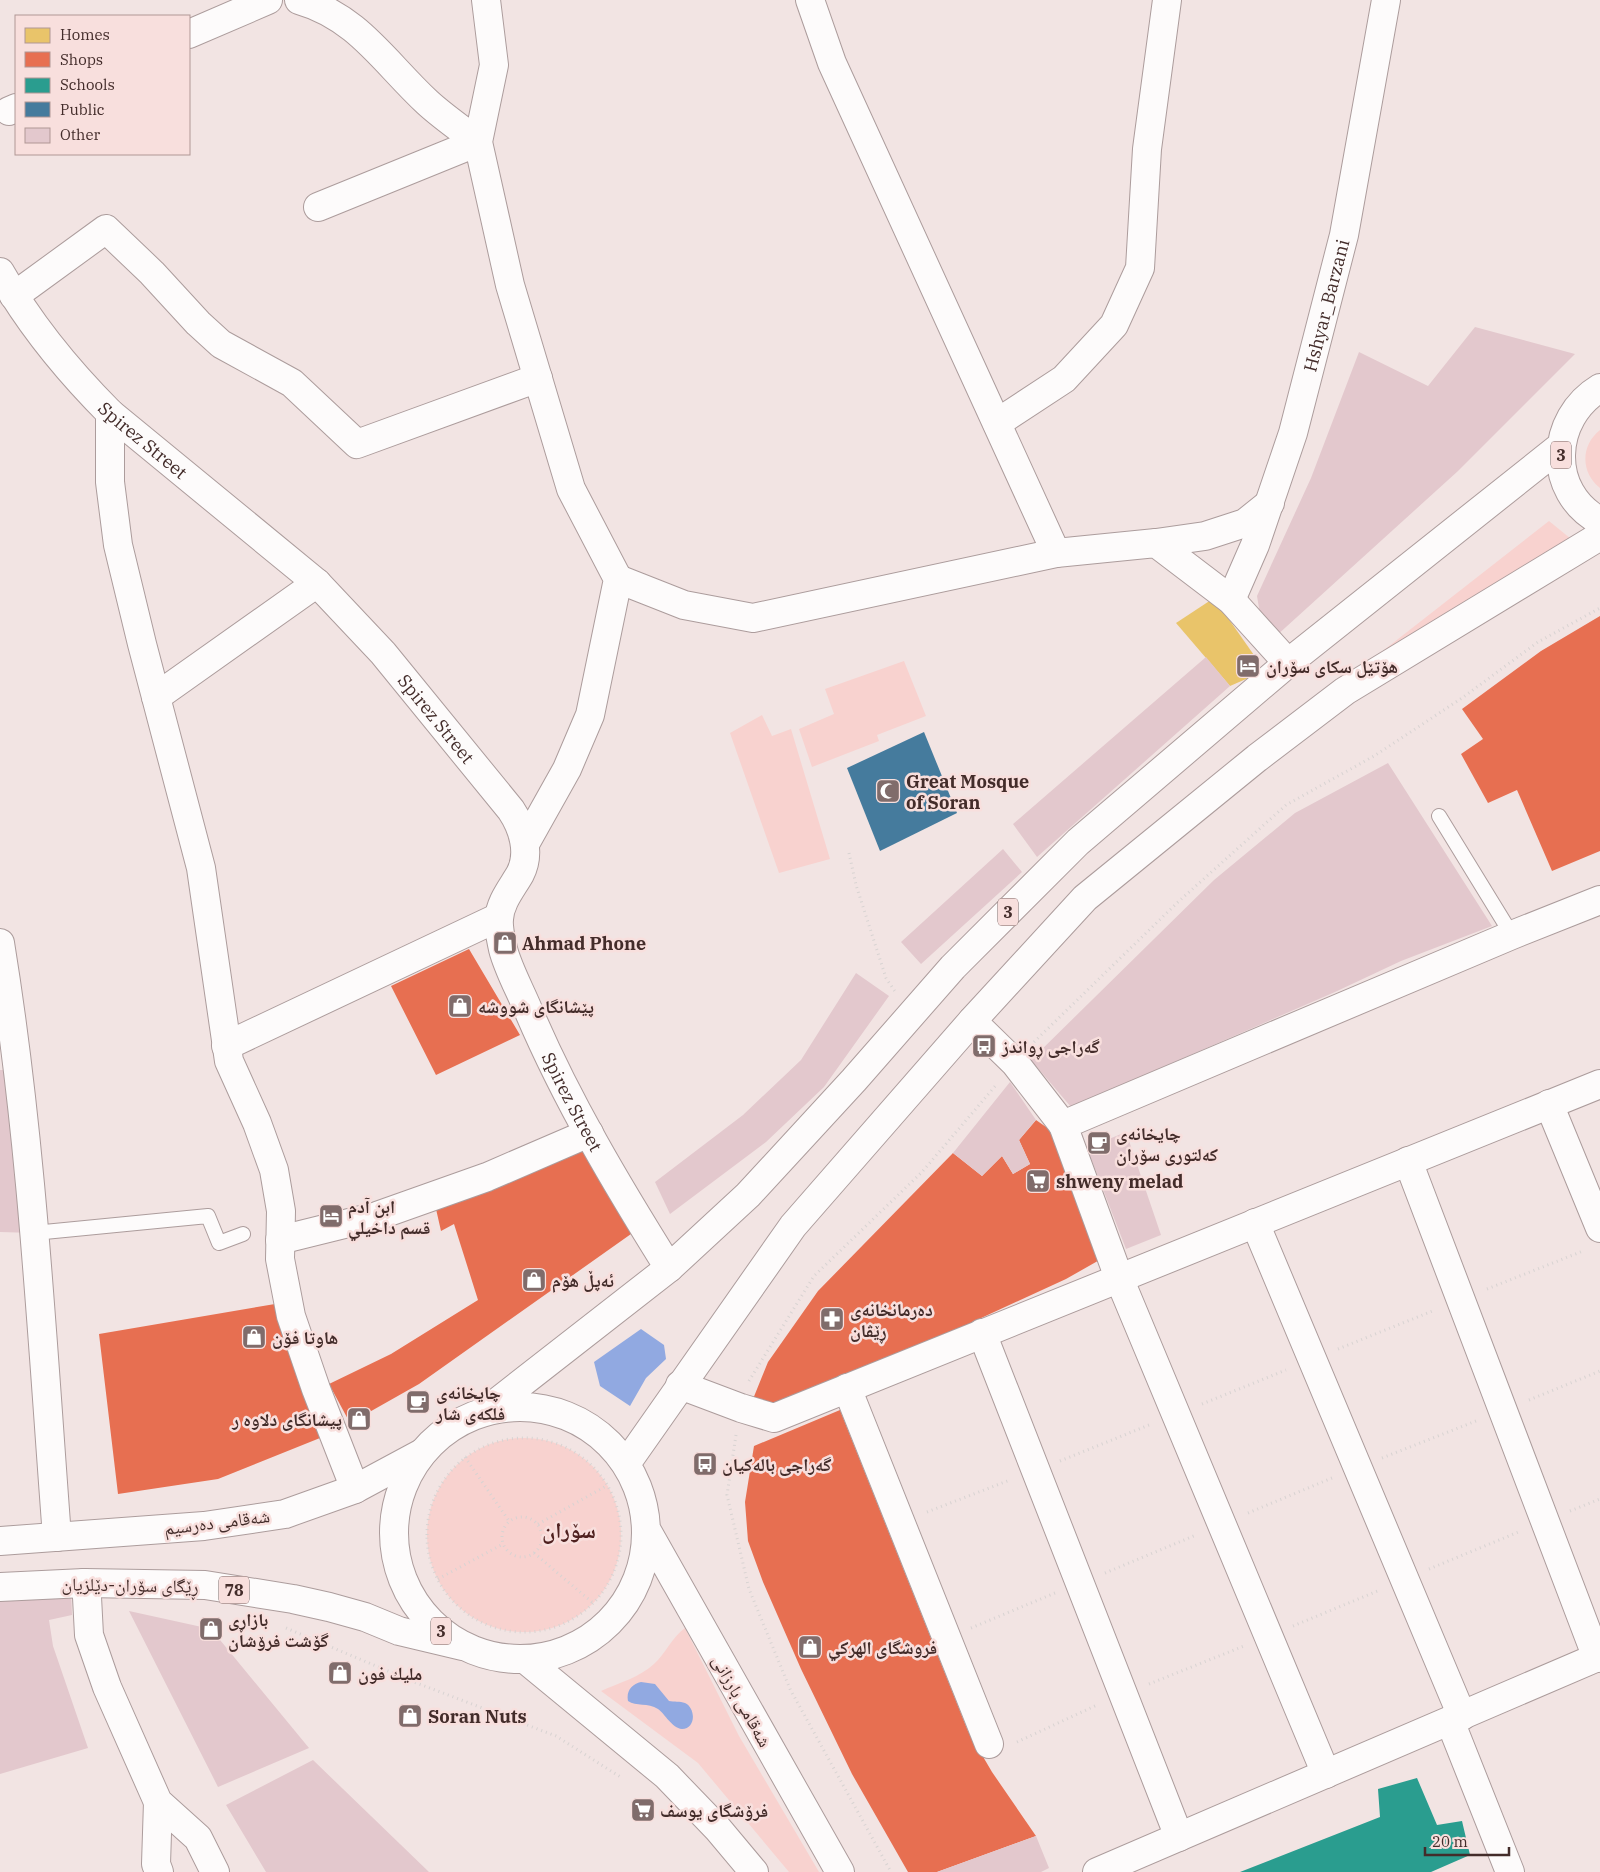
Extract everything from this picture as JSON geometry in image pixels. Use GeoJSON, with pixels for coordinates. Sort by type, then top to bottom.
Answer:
{"type":"FeatureCollection","features":[{"type":"Feature","properties":{"kind":"main road"},"geometry":{"type":"LineString","coordinates":[[190,34],[268,0]]}},
{"type":"Feature","properties":{"kind":"main road"},"geometry":{"type":"LineString","coordinates":[[486,0],[494,65],[478,142],[510,285],[571,489],[618,579],[590,715],[567,769],[525,844]]}},
{"type":"Feature","properties":{"kind":"main road"},"geometry":{"type":"LineString","coordinates":[[810,0],[832,63],[1056,553]]}},
{"type":"Feature","properties":{"kind":"main road"},"geometry":{"type":"LineString","coordinates":[[997,423],[1064,379],[1114,325],[1140,268],[1147,149],[1167,0]]}},
{"type":"Feature","properties":{"kind":"main road","name":"Hshyar_Barzani"},"geometry":{"type":"LineString","coordinates":[[1231,600],[1255,545],[1293,433],[1344,235],[1386,0]]}},
{"type":"Feature","properties":{"kind":"main road"},"geometry":{"type":"LineString","coordinates":[[313,2],[343,19],[372,45],[428,102],[478,142]]}},
{"type":"Feature","properties":{"kind":"main road"},"geometry":{"type":"LineString","coordinates":[[318,208],[478,142]]}},
{"type":"Feature","properties":{"kind":"main road"},"geometry":{"type":"LineString","coordinates":[[14,296],[106,229],[152,272],[198,323],[221,344],[292,383],[357,444],[538,378]]}},
{"type":"Feature","properties":{"kind":"main road","name":"Spirez Street"},"geometry":{"type":"LineString","coordinates":[[0,272],[35,328],[58,358],[110,413],[317,584],[384,653],[511,810],[522,832],[525,844],[520,874],[508,894],[499,917],[503,951],[534,1024],[588,1133],[627,1201],[669,1268]]}},
{"type":"Feature","properties":{"kind":"main road","name":"3"},"geometry":{"type":"LineString","coordinates":[[1600,388],[1589,395],[1573,413],[1561,446],[1562,467],[1568,487],[1587,512],[1600,521]]}},
{"type":"Feature","properties":{"kind":"main road"},"geometry":{"type":"LineString","coordinates":[[110,413],[110,482],[118,545],[200,868],[229,1061],[257,1122],[274,1170],[281,1212],[280,1259],[292,1316],[316,1389],[355,1489]]}},
{"type":"Feature","properties":{"kind":"main road","name":"3"},"geometry":{"type":"LineString","coordinates":[[487,1410],[669,1268],[748,1195],[854,1080],[953,967],[1078,842],[1288,663],[1561,446]]}},
{"type":"Feature","properties":{"kind":"main road"},"geometry":{"type":"LineString","coordinates":[[618,579],[684,605],[753,618],[1056,553],[1204,536],[1245,523],[1270,503]]}},
{"type":"Feature","properties":{"kind":"main road"},"geometry":{"type":"LineString","coordinates":[[626,1464],[793,1226],[972,1021],[1085,898],[1264,752],[1345,691],[1600,536]]}},
{"type":"Feature","properties":{"kind":"main road"},"geometry":{"type":"LineString","coordinates":[[1156,543],[1231,600],[1288,663]]}},
{"type":"Feature","properties":{"kind":"main road"},"geometry":{"type":"LineString","coordinates":[[156,697],[317,584]]}},
{"type":"Feature","properties":{"kind":"main road"},"geometry":{"type":"LineString","coordinates":[[1063,1125],[1512,935],[1600,900]]}},
{"type":"Feature","properties":{"kind":"main road"},"geometry":{"type":"LineString","coordinates":[[226,1046],[499,917]]}},
{"type":"Feature","properties":{"kind":"main road"},"geometry":{"type":"LineString","coordinates":[[0,943],[13,1022],[34,1233],[57,1537]]}},
{"type":"Feature","properties":{"kind":"main road"},"geometry":{"type":"LineString","coordinates":[[972,1021],[1015,1063],[1063,1125],[1119,1278],[1326,1774]]}},
{"type":"Feature","properties":{"kind":"main road"},"geometry":{"type":"LineString","coordinates":[[680,1385],[774,1418],[1600,1084]]}},
{"type":"Feature","properties":{"kind":"main road"},"geometry":{"type":"LineString","coordinates":[[1549,1104],[1600,1228]]}},
{"type":"Feature","properties":{"kind":"main road"},"geometry":{"type":"LineString","coordinates":[[280,1240],[377,1216],[487,1177],[588,1133]]}},
{"type":"Feature","properties":{"kind":"main road"},"geometry":{"type":"LineString","coordinates":[[1098,1872],[1598,1657],[1408,1161]]}},
{"type":"Feature","properties":{"kind":"main road"},"geometry":{"type":"LineString","coordinates":[[1255,1224],[1404,1580],[1456,1718],[1510,1872]]}},
{"type":"Feature","properties":{"kind":"main road"},"geometry":{"type":"LineString","coordinates":[[982,1334],[1179,1837]]}},
{"type":"Feature","properties":{"kind":"main road"},"geometry":{"type":"LineString","coordinates":[[847,1388],[989,1744]]}},
{"type":"Feature","properties":{"kind":"main road","name":"3"},"geometry":{"type":"LineString","coordinates":[[507,1407],[546,1409],[583,1423],[614,1448],[634,1478],[642,1500],[646,1543],[637,1583],[628,1601],[601,1631],[584,1643],[566,1652],[546,1658],[510,1660],[462,1646],[446,1636],[419,1610],[405,1586],[396,1559],[394,1522],[397,1503],[411,1468],[435,1439],[468,1417],[487,1410],[507,1407]]}},
{"type":"Feature","properties":{"kind":"main road","name":"شەقامی دەرسیم"},"geometry":{"type":"LineString","coordinates":[[0,1541],[204,1526],[285,1514],[355,1489],[422,1454]]}},
{"type":"Feature","properties":{"kind":"main road","name":"شەقامی بارزانی"},"geometry":{"type":"LineString","coordinates":[[646,1529],[840,1872]]}},
{"type":"Feature","properties":{"kind":"main road"},"geometry":{"type":"LineString","coordinates":[[84,1583],[87,1597],[89,1635],[107,1688],[158,1802],[198,1838],[215,1872]]}},
{"type":"Feature","properties":{"kind":"main road","name":"ڕێگای سۆران-دێلزیان"},"geometry":{"type":"LineString","coordinates":[[0,1587],[84,1583],[205,1586],[293,1599],[329,1607],[365,1617],[399,1631],[462,1646]]}},
{"type":"Feature","properties":{"kind":"main road"},"geometry":{"type":"LineString","coordinates":[[526,1660],[667,1776],[718,1829],[754,1872]]}},
{"type":"Feature","properties":{"kind":"main road"},"geometry":{"type":"LineString","coordinates":[[158,1802],[156,1864],[159,1872]]}},
{"type":"Feature","properties":{"kind":"lane"},"geometry":{"type":"LineString","coordinates":[[1439,816],[1512,935]]}},
{"type":"Feature","properties":{"kind":"lane"},"geometry":{"type":"LineString","coordinates":[[34,1233],[208,1216],[219,1243],[243,1234]]}},
{"type":"Feature","properties":{"kind":"path"},"geometry":{"type":"LineString","coordinates":[[891,1872],[790,1689],[749,1589],[727,1495],[744,1389],[814,1276],[922,1172],[1039,1035],[1178,902],[1286,805],[1374,756],[1462,698],[1538,642],[1600,608]]}},
{"type":"Feature","properties":{"kind":"path"},"geometry":{"type":"LineString","coordinates":[[849,854],[856,885],[886,978],[897,995]]}},
{"type":"Feature","properties":{"kind":"path"},"geometry":{"type":"LineString","coordinates":[[512,1438],[536,1438],[559,1444],[578,1454],[595,1468],[608,1485],[616,1504],[621,1527],[616,1567],[608,1585],[593,1603],[562,1625],[529,1632],[508,1631],[488,1625],[473,1618],[459,1607],[438,1579],[431,1563],[428,1546],[428,1522],[434,1498],[442,1482],[466,1457],[480,1448],[512,1438]]}},
{"type":"Feature","properties":{"kind":"path"},"geometry":{"type":"LineString","coordinates":[[466,1457],[510,1521]]}},
{"type":"Feature","properties":{"kind":"path"},"geometry":{"type":"LineString","coordinates":[[901,1522],[1036,1470]]}},
{"type":"Feature","properties":{"kind":"path"},"geometry":{"type":"LineString","coordinates":[[538,1524],[608,1485]]}},
{"type":"Feature","properties":{"kind":"path"},"geometry":{"type":"LineString","coordinates":[[989,1744],[991,1753],[1123,1694],[1269,1636],[1600,1499]]}},
{"type":"Feature","properties":{"kind":"path"},"geometry":{"type":"LineString","coordinates":[[521,1516],[538,1524],[542,1542],[534,1553],[523,1557],[516,1556],[506,1550],[503,1544],[502,1531],[510,1521],[521,1516]]}},
{"type":"Feature","properties":{"kind":"path"},"geometry":{"type":"LineString","coordinates":[[438,1579],[503,1544]]}},
{"type":"Feature","properties":{"kind":"path"},"geometry":{"type":"LineString","coordinates":[[534,1553],[593,1603]]}},
{"type":"Feature","properties":{"kind":"path"},"geometry":{"type":"LineString","coordinates":[[947,1638],[1080,1583]]}},
{"type":"Feature","properties":{"kind":"path"},"geometry":{"type":"LineString","coordinates":[[277,1624],[414,1682],[556,1736],[624,1779]]}},
{"type":"Feature","properties":{"kind":"shaded area"},"geometry":{"type":"Polygon","coordinates":[[[1600,430],[1600,488],[1589,475],[1585,459],[1586,451],[1593,436],[1600,430]]]}},
{"type":"Feature","properties":{"kind":"shaded area"},"geometry":{"type":"Polygon","coordinates":[[[1549,521],[1576,543],[1393,655],[1384,650],[1549,521]]]}},
{"type":"Feature","properties":{"kind":"shaded area"},"geometry":{"type":"Polygon","coordinates":[[[904,661],[926,716],[877,735],[879,741],[812,767],[799,729],[834,714],[825,689],[904,661]]]}},
{"type":"Feature","properties":{"kind":"shaded area"},"geometry":{"type":"Polygon","coordinates":[[[762,715],[772,736],[791,729],[830,859],[779,873],[730,733],[762,715]]]}},
{"type":"Feature","properties":{"kind":"shaded area"},"geometry":{"type":"Polygon","coordinates":[[[524,1438],[543,1440],[561,1445],[578,1454],[593,1466],[605,1481],[614,1498],[619,1516],[621,1535],[619,1554],[614,1572],[605,1589],[593,1604],[578,1616],[561,1625],[543,1630],[524,1632],[505,1630],[487,1625],[470,1616],[455,1604],[443,1589],[434,1572],[429,1554],[427,1535],[429,1516],[434,1498],[443,1481],[455,1466],[470,1454],[487,1445],[505,1440],[524,1438]]]}},
{"type":"Feature","properties":{"kind":"shaded area"},"geometry":{"type":"Polygon","coordinates":[[[685,1628],[739,1736],[819,1872],[789,1872],[698,1763],[601,1691],[648,1669],[685,1628]]]}},
{"type":"Feature","properties":{"kind":"water"},"geometry":{"type":"Polygon","coordinates":[[[641,1329],[664,1345],[666,1359],[646,1378],[630,1406],[600,1386],[594,1362],[641,1329]]]}},
{"type":"Feature","properties":{"kind":"water"},"geometry":{"type":"Polygon","coordinates":[[[641,1682],[655,1684],[669,1701],[683,1702],[689,1706],[693,1713],[690,1726],[682,1729],[678,1728],[658,1709],[628,1701],[630,1688],[641,1682]]]}},
{"type":"Feature","properties":{"kind":"building: Homes"},"geometry":{"type":"Polygon","coordinates":[[[1214,598],[1256,658],[1253,676],[1230,686],[1176,623],[1214,598]]]}},
{"type":"Feature","properties":{"kind":"building: Shops"},"geometry":{"type":"Polygon","coordinates":[[[1600,616],[1600,851],[1552,871],[1517,790],[1488,803],[1461,754],[1483,739],[1462,709],[1541,651],[1600,616]]]}},
{"type":"Feature","properties":{"kind":"building: Shops"},"geometry":{"type":"Polygon","coordinates":[[[469,949],[520,1035],[436,1075],[391,986],[469,949]]]}},
{"type":"Feature","properties":{"kind":"building: Shops"},"geometry":{"type":"Polygon","coordinates":[[[1036,1120],[1056,1134],[1103,1258],[1066,1279],[979,1319],[956,1334],[780,1406],[753,1399],[768,1362],[818,1291],[953,1153],[982,1176],[1002,1156],[1013,1174],[1030,1164],[1019,1140],[1036,1120]]]}},
{"type":"Feature","properties":{"kind":"building: Shops"},"geometry":{"type":"Polygon","coordinates":[[[582,1149],[631,1234],[419,1384],[350,1423],[329,1384],[391,1354],[478,1300],[454,1224],[441,1231],[436,1209],[582,1149]]]}},
{"type":"Feature","properties":{"kind":"building: Shops"},"geometry":{"type":"Polygon","coordinates":[[[275,1304],[320,1438],[218,1479],[118,1494],[99,1334],[275,1304]]]}},
{"type":"Feature","properties":{"kind":"building: Shops"},"geometry":{"type":"Polygon","coordinates":[[[840,1410],[968,1731],[992,1772],[1036,1836],[937,1872],[908,1872],[852,1774],[801,1669],[763,1582],[748,1541],[745,1502],[754,1446],[840,1410]]]}},
{"type":"Feature","properties":{"kind":"building: Schools"},"geometry":{"type":"Polygon","coordinates":[[[1417,1778],[1437,1825],[1462,1821],[1470,1855],[1431,1872],[1240,1872],[1380,1817],[1378,1789],[1417,1778]]]}},
{"type":"Feature","properties":{"kind":"building: Public"},"geometry":{"type":"Polygon","coordinates":[[[924,732],[957,813],[880,851],[847,768],[924,732]]]}},
{"type":"Feature","properties":{"kind":"building: Other"},"geometry":{"type":"Polygon","coordinates":[[[1475,327],[1575,354],[1458,471],[1275,637],[1261,620],[1257,596],[1311,478],[1359,352],[1428,386],[1475,327]]]}},
{"type":"Feature","properties":{"kind":"building: Other"},"geometry":{"type":"Polygon","coordinates":[[[1206,657],[1230,686],[1037,857],[1013,824],[1206,657]]]}},
{"type":"Feature","properties":{"kind":"building: Other"},"geometry":{"type":"Polygon","coordinates":[[[1388,763],[1492,926],[1401,961],[1335,992],[1071,1107],[1031,1060],[1214,880],[1295,813],[1388,763]]]}},
{"type":"Feature","properties":{"kind":"building: Other"},"geometry":{"type":"Polygon","coordinates":[[[1003,849],[1022,872],[921,964],[901,942],[1003,849]]]}},
{"type":"Feature","properties":{"kind":"building: Other"},"geometry":{"type":"Polygon","coordinates":[[[856,973],[889,996],[824,1087],[766,1142],[670,1214],[655,1182],[743,1115],[801,1060],[856,973]]]}},
{"type":"Feature","properties":{"kind":"building: Other"},"geometry":{"type":"Polygon","coordinates":[[[0,1070],[18,1070],[34,1233],[0,1232],[0,1070]]]}},
{"type":"Feature","properties":{"kind":"building: Other"},"geometry":{"type":"Polygon","coordinates":[[[1010,1082],[1036,1120],[1019,1140],[1030,1164],[1013,1174],[1002,1156],[982,1176],[953,1153],[1010,1082]]]}},
{"type":"Feature","properties":{"kind":"building: Other"},"geometry":{"type":"Polygon","coordinates":[[[1126,1132],[1161,1235],[1126,1249],[1087,1148],[1126,1132]]]}},
{"type":"Feature","properties":{"kind":"building: Other"},"geometry":{"type":"Polygon","coordinates":[[[71,1592],[72,1615],[49,1620],[53,1646],[88,1748],[0,1774],[0,1602],[71,1592]]]}},
{"type":"Feature","properties":{"kind":"building: Other"},"geometry":{"type":"Polygon","coordinates":[[[129,1611],[211,1629],[309,1748],[218,1787],[129,1611]]]}},
{"type":"Feature","properties":{"kind":"building: Other"},"geometry":{"type":"Polygon","coordinates":[[[313,1760],[429,1872],[266,1872],[226,1805],[313,1760]]]}},
{"type":"Feature","properties":{"kind":"building: Other"},"geometry":{"type":"Polygon","coordinates":[[[1036,1836],[1049,1868],[1041,1872],[937,1872],[1036,1836]]]}},
{"type":"Feature","properties":{"kind":"place","name":"هۆتێل سکای سۆران"},"geometry":{"type":"Point","coordinates":[1248,666]}},
{"type":"Feature","properties":{"kind":"place","name":"Great Mosque of Soran"},"geometry":{"type":"Point","coordinates":[888,791]}},
{"type":"Feature","properties":{"kind":"place","name":"Ahmad Phone"},"geometry":{"type":"Point","coordinates":[505,943]}},
{"type":"Feature","properties":{"kind":"place","name":"پێشانگای شووشە"},"geometry":{"type":"Point","coordinates":[460,1006]}},
{"type":"Feature","properties":{"kind":"place","name":"گەراجی ڕواندز"},"geometry":{"type":"Point","coordinates":[984,1046]}},
{"type":"Feature","properties":{"kind":"place","name":"چایخانەی کەلتوری سۆران"},"geometry":{"type":"Point","coordinates":[1099,1143]}},
{"type":"Feature","properties":{"kind":"place","name":"shweny melad"},"geometry":{"type":"Point","coordinates":[1038,1181]}},
{"type":"Feature","properties":{"kind":"place","name":"ابن آدم قسم داخيلي"},"geometry":{"type":"Point","coordinates":[331,1216]}},
{"type":"Feature","properties":{"kind":"place","name":"ئەپڵ هۆم"},"geometry":{"type":"Point","coordinates":[534,1280]}},
{"type":"Feature","properties":{"kind":"place","name":"دەرمانخانەی ڕێڤان"},"geometry":{"type":"Point","coordinates":[832,1319]}},
{"type":"Feature","properties":{"kind":"place","name":"هاوتا فۆن"},"geometry":{"type":"Point","coordinates":[254,1337]}},
{"type":"Feature","properties":{"kind":"place","name":"چایخانەی فلکەی شار"},"geometry":{"type":"Point","coordinates":[418,1402]}},
{"type":"Feature","properties":{"kind":"place","name":"پیشانگای دلاوه ر"},"geometry":{"type":"Point","coordinates":[359,1419]}},
{"type":"Feature","properties":{"kind":"place","name":"گەراجی بالەکیان"},"geometry":{"type":"Point","coordinates":[705,1464]}},
{"type":"Feature","properties":{"kind":"place","name":"بازاڕی گۆشت فرۆشان"},"geometry":{"type":"Point","coordinates":[211,1629]}},
{"type":"Feature","properties":{"kind":"place","name":"فروشگای الهركي"},"geometry":{"type":"Point","coordinates":[810,1647]}},
{"type":"Feature","properties":{"kind":"place","name":"مليك فون"},"geometry":{"type":"Point","coordinates":[340,1673]}},
{"type":"Feature","properties":{"kind":"place","name":"Soran Nuts"},"geometry":{"type":"Point","coordinates":[410,1716]}},
{"type":"Feature","properties":{"kind":"place","name":"فرۆشگای یوسف"},"geometry":{"type":"Point","coordinates":[643,1810]}},
{"type":"Feature","properties":{"kind":"district","name":"سۆران"},"geometry":{"type":"Point","coordinates":[569,1529]}}]}
